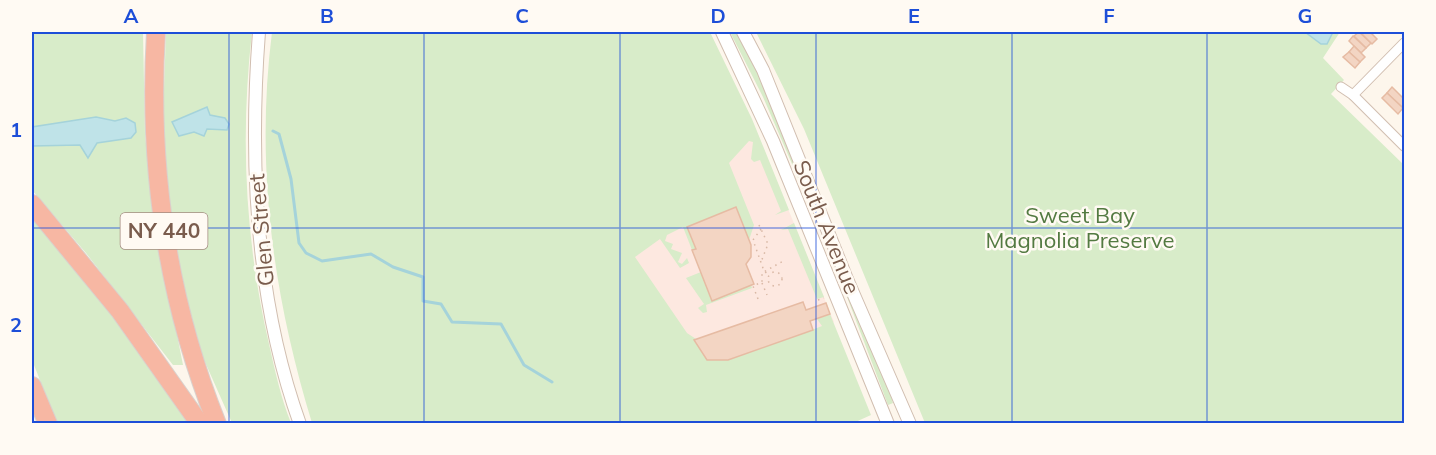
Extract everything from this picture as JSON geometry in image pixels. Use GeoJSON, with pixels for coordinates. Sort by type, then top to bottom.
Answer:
{"type":"FeatureCollection","features":[{"type":"Feature","properties":{"kind":"highway","name":"NY 440"},"geometry":{"type":"LineString","coordinates":[[156,32],[154,123],[164,228],[182,317],[217,423]]}},
{"type":"Feature","properties":{"kind":"highway"},"geometry":{"type":"LineString","coordinates":[[32,204],[120,311],[200,423]]}},
{"type":"Feature","properties":{"kind":"highway"},"geometry":{"type":"LineString","coordinates":[[32,386],[48,423]]}},
{"type":"Feature","properties":{"kind":"street","name":"Glen Street"},"geometry":{"type":"LineString","coordinates":[[259,32],[253,133],[262,268],[275,336],[300,423]]}},
{"type":"Feature","properties":{"kind":"street","name":"South Avenue"},"geometry":{"type":"LineString","coordinates":[[722,32],[774,141],[888,423]]}},
{"type":"Feature","properties":{"kind":"street","name":"South Avenue"},"geometry":{"type":"LineString","coordinates":[[743,32],[763,70],[847,279],[910,423]]}},
{"type":"Feature","properties":{"kind":"street"},"geometry":{"type":"LineString","coordinates":[[1353,95],[1404,43]]}},
{"type":"Feature","properties":{"kind":"street"},"geometry":{"type":"LineString","coordinates":[[1341,87],[1353,95],[1404,146]]}},
{"type":"Feature","properties":{"kind":"path"},"geometry":{"type":"LineString","coordinates":[[759,225],[768,244],[761,263]]}},
{"type":"Feature","properties":{"kind":"path"},"geometry":{"type":"LineString","coordinates":[[761,229],[753,240],[764,271],[769,275],[771,284],[776,286],[782,282],[779,272],[769,275]]}},
{"type":"Feature","properties":{"kind":"path"},"geometry":{"type":"LineString","coordinates":[[767,295],[760,276],[764,271],[785,260]]}},
{"type":"Feature","properties":{"kind":"path"},"geometry":{"type":"LineString","coordinates":[[758,299],[753,286],[762,282]]}},
{"type":"Feature","properties":{"kind":"path"},"geometry":{"type":"LineString","coordinates":[[818,300],[825,297]]}},
{"type":"Feature","properties":{"kind":"shaded area"},"geometry":{"type":"Polygon","coordinates":[[[754,125],[834,322],[728,360],[707,360],[623,256],[754,125]]]}},
{"type":"Feature","properties":{"kind":"green space"},"geometry":{"type":"Polygon","coordinates":[[[32,32],[143,32],[145,135],[156,230],[183,365],[173,365],[86,253],[32,190],[32,32]]]}},
{"type":"Feature","properties":{"kind":"green space"},"geometry":{"type":"Polygon","coordinates":[[[166,32],[252,32],[246,111],[250,228],[269,344],[281,394],[291,423],[232,423],[197,344],[174,251],[162,147],[166,32]]]}},
{"type":"Feature","properties":{"kind":"green space"},"geometry":{"type":"Polygon","coordinates":[[[272,32],[710,32],[752,119],[789,210],[775,215],[781,211],[760,160],[754,162],[751,159],[753,142],[749,141],[729,163],[754,225],[749,240],[736,207],[687,227],[696,249],[692,250],[683,227],[667,235],[665,241],[673,244],[671,249],[682,253],[678,262],[682,264],[687,258],[689,263],[680,268],[660,239],[635,257],[687,333],[696,339],[707,360],[728,360],[809,331],[822,326],[817,319],[830,314],[871,415],[851,424],[312,423],[287,327],[271,230],[266,132],[267,82],[272,32]]]}},
{"type":"Feature","properties":{"kind":"green space"},"geometry":{"type":"Polygon","coordinates":[[[730,32],[738,32],[769,95],[808,201],[763,97],[730,32]]]}},
{"type":"Feature","properties":{"kind":"green space","name":"Sweet Bay Magnolia Preserve"},"geometry":{"type":"Polygon","coordinates":[[[756,32],[1340,32],[1323,58],[1344,80],[1331,94],[1404,165],[1404,423],[925,423],[804,129],[756,32]]]}},
{"type":"Feature","properties":{"kind":"green space"},"geometry":{"type":"Polygon","coordinates":[[[32,212],[72,257],[191,423],[57,423],[32,360],[32,212]]]}},
{"type":"Feature","properties":{"kind":"green space"},"geometry":{"type":"Polygon","coordinates":[[[794,223],[824,297],[817,299],[788,229],[781,230],[794,223]]]}},
{"type":"Feature","properties":{"kind":"green space"},"geometry":{"type":"Polygon","coordinates":[[[701,272],[751,285],[752,288],[706,305],[707,312],[703,313],[698,308],[704,304],[686,278],[701,272]]]}},
{"type":"Feature","properties":{"kind":"green space"},"geometry":{"type":"Polygon","coordinates":[[[844,289],[879,359],[893,403],[888,405],[844,289]]]}},
{"type":"Feature","properties":{"kind":"water"},"geometry":{"type":"Polygon","coordinates":[[[1305,32],[1333,32],[1327,44],[1321,44],[1305,32]]]}},
{"type":"Feature","properties":{"kind":"water"},"geometry":{"type":"Polygon","coordinates":[[[207,107],[210,115],[225,118],[229,124],[227,130],[207,129],[204,136],[194,132],[179,136],[172,122],[207,107]]]}},
{"type":"Feature","properties":{"kind":"water"},"geometry":{"type":"Polygon","coordinates":[[[96,117],[115,121],[126,118],[135,123],[136,132],[131,138],[97,143],[88,158],[80,145],[32,146],[32,127],[96,117]]]}},
{"type":"Feature","properties":{"kind":"building"},"geometry":{"type":"Polygon","coordinates":[[[1359,32],[1371,43],[1366,48],[1354,36],[1359,32]]]}},
{"type":"Feature","properties":{"kind":"building"},"geometry":{"type":"Polygon","coordinates":[[[1360,32],[1370,32],[1377,39],[1372,44],[1360,32]]]}},
{"type":"Feature","properties":{"kind":"building"},"geometry":{"type":"Polygon","coordinates":[[[1353,36],[1366,48],[1361,53],[1349,41],[1353,36]]]}},
{"type":"Feature","properties":{"kind":"building"},"geometry":{"type":"Polygon","coordinates":[[[1354,46],[1365,57],[1360,62],[1349,52],[1354,46]]]}},
{"type":"Feature","properties":{"kind":"building"},"geometry":{"type":"Polygon","coordinates":[[[1349,52],[1360,62],[1355,68],[1343,57],[1349,52]]]}},
{"type":"Feature","properties":{"kind":"building"},"geometry":{"type":"Polygon","coordinates":[[[1392,87],[1404,99],[1403,108],[1387,93],[1392,87]]]}},
{"type":"Feature","properties":{"kind":"building"},"geometry":{"type":"Polygon","coordinates":[[[1387,93],[1403,108],[1398,114],[1382,98],[1387,93]]]}},
{"type":"Feature","properties":{"kind":"building"},"geometry":{"type":"Polygon","coordinates":[[[736,207],[751,245],[751,257],[746,264],[754,284],[712,301],[692,250],[696,249],[687,227],[736,207]]]}},
{"type":"Feature","properties":{"kind":"building"},"geometry":{"type":"Polygon","coordinates":[[[803,302],[806,310],[826,303],[830,314],[810,321],[813,330],[728,360],[707,360],[694,340],[803,302]]]}},
{"type":"Feature","properties":{"kind":"waterway"},"geometry":{"type":"LineString","coordinates":[[273,131],[279,134],[291,179],[299,243],[306,253],[322,261],[371,254],[393,267],[423,277],[423,301],[441,304],[452,322],[501,324],[524,365],[552,382]]}}]}
